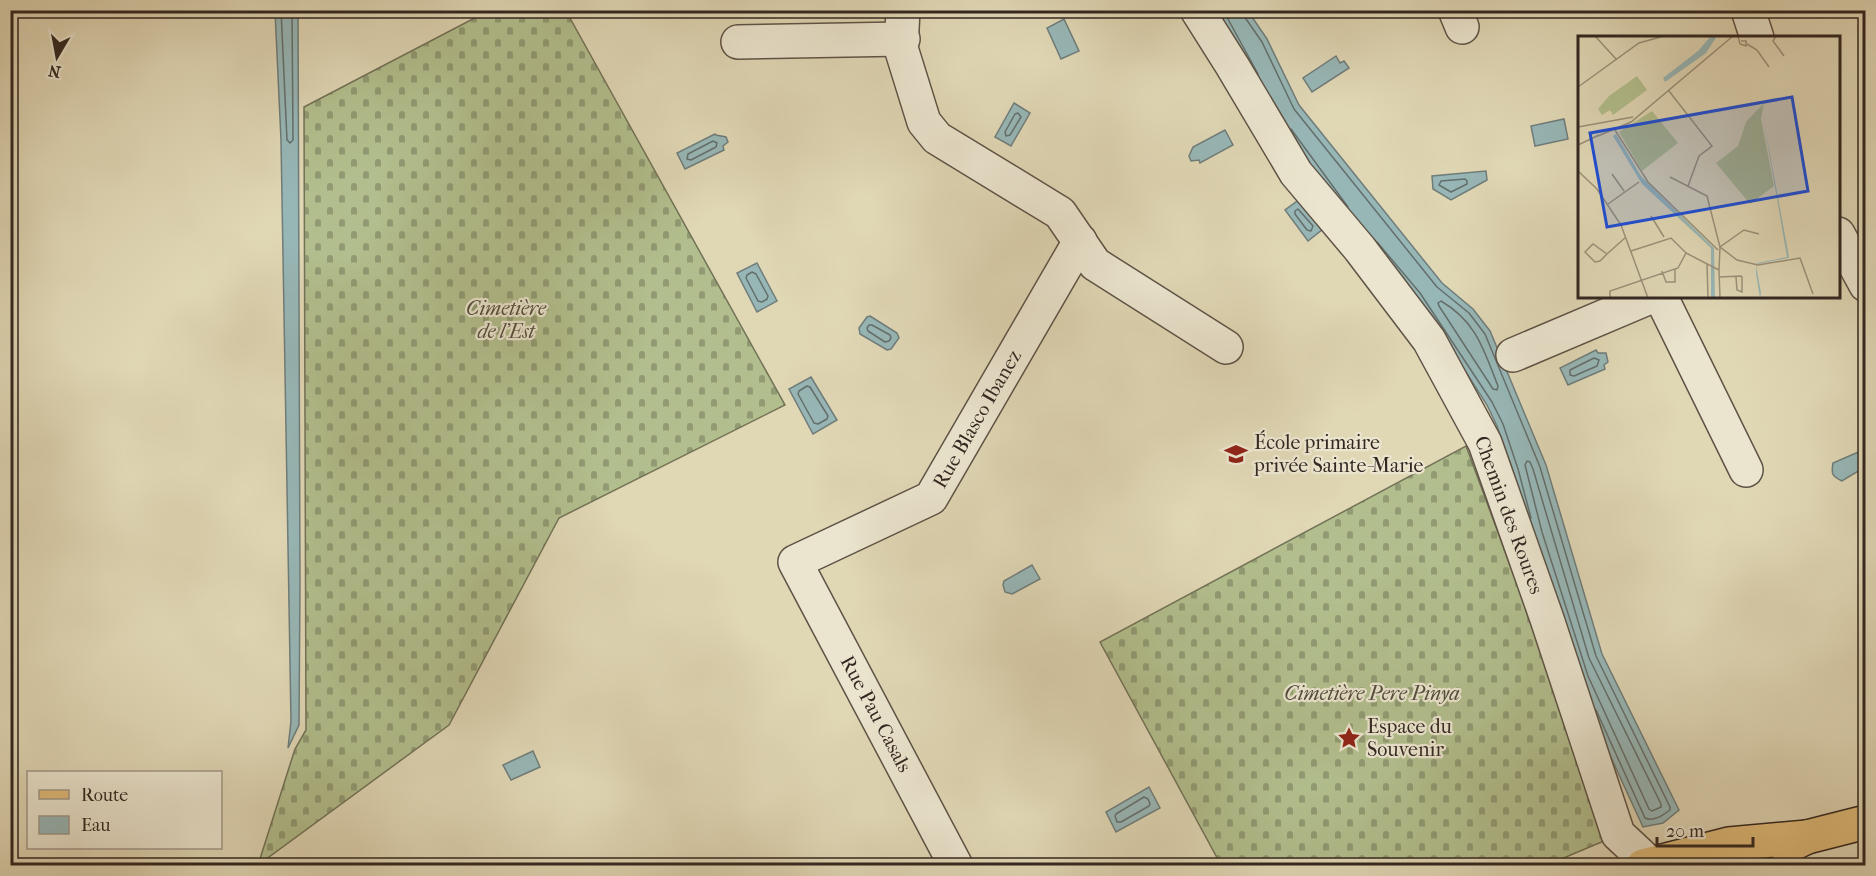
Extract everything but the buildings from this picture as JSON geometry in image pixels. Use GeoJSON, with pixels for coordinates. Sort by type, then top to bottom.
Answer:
{"type":"FeatureCollection","features":[{"type":"Feature","properties":{"kind":"main road"},"geometry":{"type":"LineString","coordinates":[[1646,865],[1729,844],[1807,837],[1866,822]]}},
{"type":"Feature","properties":{"kind":"main road"},"geometry":{"type":"LineString","coordinates":[[1743,866],[1807,837]]}},
{"type":"Feature","properties":{"kind":"street","name":"Chemin des Roures"},"geometry":{"type":"LineString","coordinates":[[1197,10],[1296,173],[1360,249],[1429,340],[1485,443],[1547,619],[1618,834],[1646,865]]}},
{"type":"Feature","properties":{"kind":"street"},"geometry":{"type":"LineString","coordinates":[[1748,10],[1756,36]]}},
{"type":"Feature","properties":{"kind":"street"},"geometry":{"type":"LineString","coordinates":[[738,42],[903,25],[901,48],[924,122],[937,138],[1060,213],[1095,264],[1226,346]]}},
{"type":"Feature","properties":{"kind":"street"},"geometry":{"type":"LineString","coordinates":[[1840,236],[1866,285]]}},
{"type":"Feature","properties":{"kind":"street","name":"Rue Blasco Ibanez"},"geometry":{"type":"LineString","coordinates":[[795,562],[931,498],[1080,242]]}},
{"type":"Feature","properties":{"kind":"street"},"geometry":{"type":"LineString","coordinates":[[1513,355],[1648,298]]}},
{"type":"Feature","properties":{"kind":"street"},"geometry":{"type":"LineString","coordinates":[[1661,298],[1746,470]]}},
{"type":"Feature","properties":{"kind":"street","name":"Rue Pau Casals"},"geometry":{"type":"LineString","coordinates":[[795,562],[956,866]]}},
{"type":"Feature","properties":{"kind":"green space","name":"Cimetière de l'Est"},"geometry":{"type":"Polygon","coordinates":[[[488,11],[566,11],[785,405],[559,518],[449,725],[258,865],[295,749],[306,730],[304,107],[488,11]]]}},
{"type":"Feature","properties":{"kind":"green space","name":"Cimetière Pere Pinya"},"geometry":{"type":"Polygon","coordinates":[[[1466,446],[1611,838],[1547,865],[1221,865],[1100,642],[1466,446]]]}},
{"type":"Feature","properties":{"kind":"water"},"geometry":{"type":"Polygon","coordinates":[[[275,11],[298,11],[299,725],[288,748],[291,721],[281,140],[275,11]]]}},
{"type":"Feature","properties":{"kind":"water"},"geometry":{"type":"Polygon","coordinates":[[[1216,11],[1248,11],[1267,39],[1299,105],[1442,283],[1473,309],[1490,331],[1546,465],[1602,654],[1679,810],[1663,823],[1643,827],[1584,699],[1513,471],[1487,405],[1441,333],[1346,215],[1281,126],[1216,11]]]}},
{"type":"Feature","properties":{"kind":"water"},"geometry":{"type":"Polygon","coordinates":[[[1064,19],[1079,51],[1061,59],[1047,28],[1064,19]]]}},
{"type":"Feature","properties":{"kind":"water"},"geometry":{"type":"Polygon","coordinates":[[[1336,56],[1340,63],[1344,61],[1349,68],[1312,92],[1303,78],[1336,56]]]}},
{"type":"Feature","properties":{"kind":"water"},"geometry":{"type":"Polygon","coordinates":[[[1014,103],[1030,113],[1011,146],[995,137],[1014,103]]]}},
{"type":"Feature","properties":{"kind":"water"},"geometry":{"type":"Polygon","coordinates":[[[1564,119],[1568,139],[1535,146],[1531,126],[1564,119]]]}},
{"type":"Feature","properties":{"kind":"water"},"geometry":{"type":"Polygon","coordinates":[[[1225,130],[1233,145],[1200,163],[1199,160],[1191,161],[1189,156],[1193,147],[1225,130]]]}},
{"type":"Feature","properties":{"kind":"water"},"geometry":{"type":"Polygon","coordinates":[[[715,134],[726,137],[728,142],[723,146],[724,150],[685,169],[677,153],[715,134]]]}},
{"type":"Feature","properties":{"kind":"water"},"geometry":{"type":"Polygon","coordinates":[[[1486,171],[1487,180],[1451,200],[1433,189],[1432,176],[1486,171]]]}},
{"type":"Feature","properties":{"kind":"water"},"geometry":{"type":"Polygon","coordinates":[[[1300,199],[1323,229],[1308,241],[1285,210],[1300,199]]]}},
{"type":"Feature","properties":{"kind":"water"},"geometry":{"type":"Polygon","coordinates":[[[757,263],[777,301],[757,312],[737,273],[757,263]]]}},
{"type":"Feature","properties":{"kind":"water"},"geometry":{"type":"Polygon","coordinates":[[[870,316],[897,333],[899,338],[891,349],[887,350],[860,334],[859,328],[870,316]]]}},
{"type":"Feature","properties":{"kind":"water"},"geometry":{"type":"Polygon","coordinates":[[[1596,350],[1598,353],[1606,353],[1608,362],[1604,365],[1605,369],[1568,385],[1560,368],[1596,350]]]}},
{"type":"Feature","properties":{"kind":"water"},"geometry":{"type":"Polygon","coordinates":[[[811,377],[837,420],[813,434],[789,389],[811,377]]]}},
{"type":"Feature","properties":{"kind":"water"},"geometry":{"type":"Polygon","coordinates":[[[1863,450],[1865,467],[1842,481],[1834,476],[1833,463],[1863,450]]]}},
{"type":"Feature","properties":{"kind":"water"},"geometry":{"type":"Polygon","coordinates":[[[1032,565],[1040,579],[1012,594],[1005,592],[1004,581],[1032,565]]]}},
{"type":"Feature","properties":{"kind":"water"},"geometry":{"type":"Polygon","coordinates":[[[533,751],[540,767],[511,780],[503,765],[533,751]]]}},
{"type":"Feature","properties":{"kind":"water"},"geometry":{"type":"Polygon","coordinates":[[[1149,787],[1160,808],[1116,832],[1106,812],[1149,787]]]}},
{"type":"Feature","properties":{"kind":"place","name":"École primaire privée Sainte-Marie"},"geometry":{"type":"Point","coordinates":[1236,454]}},
{"type":"Feature","properties":{"kind":"place","name":"Espace du Souvenir"},"geometry":{"type":"Point","coordinates":[1349,738]}}]}
